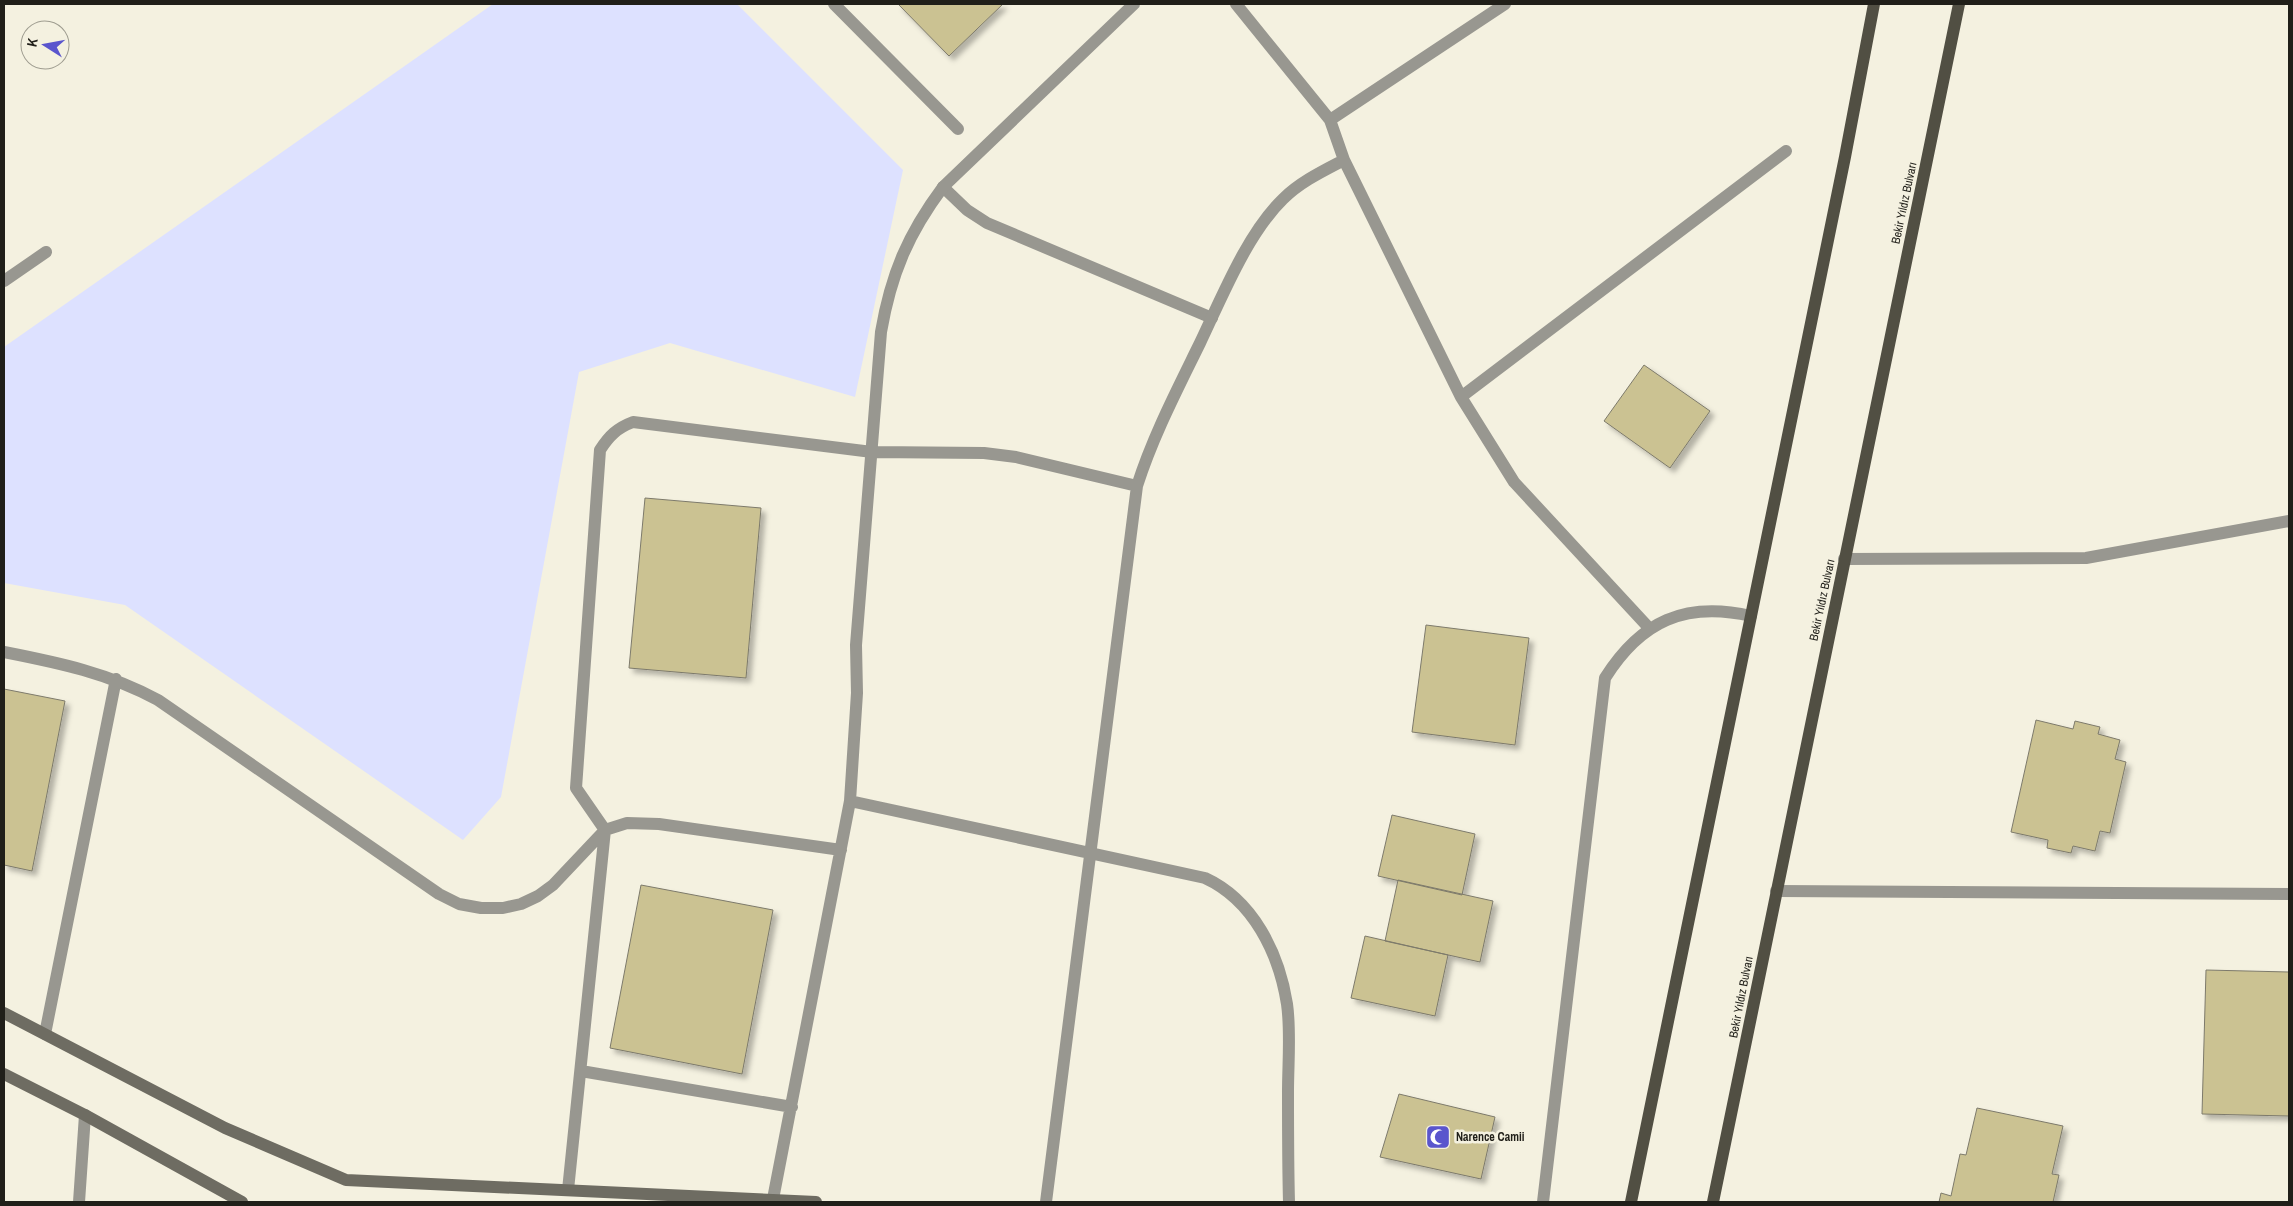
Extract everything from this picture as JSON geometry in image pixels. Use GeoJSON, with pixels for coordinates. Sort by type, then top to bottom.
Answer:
{"type":"FeatureCollection","features":[{"type":"Feature","properties":{"kind":"main road"},"geometry":{"type":"LineString","coordinates":[[1631,1202],[1845,157],[1874,4]]}},
{"type":"Feature","properties":{"kind":"main road","name":"Bekir Yıldız Bulvarı"},"geometry":{"type":"LineString","coordinates":[[1713,1202],[1959,4]]}},
{"type":"Feature","properties":{"kind":"street"},"geometry":{"type":"LineString","coordinates":[[834,4],[958,129]]}},
{"type":"Feature","properties":{"kind":"street"},"geometry":{"type":"LineString","coordinates":[[773,1199],[850,801],[857,692],[856,645],[881,332],[887,296],[898,263],[910,236],[925,211],[943,188],[1134,4]]}},
{"type":"Feature","properties":{"kind":"street"},"geometry":{"type":"LineString","coordinates":[[1236,4],[1330,120],[1344,160],[1461,397],[1514,482],[1650,629]]}},
{"type":"Feature","properties":{"kind":"street"},"geometry":{"type":"LineString","coordinates":[[1330,120],[1505,4]]}},
{"type":"Feature","properties":{"kind":"street"},"geometry":{"type":"LineString","coordinates":[[1461,397],[1786,151]]}},
{"type":"Feature","properties":{"kind":"street"},"geometry":{"type":"LineString","coordinates":[[1046,1202],[1137,486],[1162,421],[1212,318],[1263,222],[1284,198],[1309,179],[1344,160]]}},
{"type":"Feature","properties":{"kind":"street"},"geometry":{"type":"LineString","coordinates":[[943,188],[967,210],[987,223],[1212,318]]}},
{"type":"Feature","properties":{"kind":"street"},"geometry":{"type":"LineString","coordinates":[[4,281],[46,252]]}},
{"type":"Feature","properties":{"kind":"street"},"geometry":{"type":"LineString","coordinates":[[568,1190],[605,830],[576,788],[600,450],[608,436],[620,427],[633,422],[872,452],[984,453],[1008,456],[1137,486]]}},
{"type":"Feature","properties":{"kind":"street"},"geometry":{"type":"LineString","coordinates":[[1844,558],[2086,558],[2289,521]]}},
{"type":"Feature","properties":{"kind":"street"},"geometry":{"type":"LineString","coordinates":[[1543,1202],[1606,678],[1617,660],[1632,643],[1650,629],[1669,619],[1709,610],[1731,611],[1751,616]]}},
{"type":"Feature","properties":{"kind":"street"},"geometry":{"type":"LineString","coordinates":[[4,652],[65,664],[116,679],[158,700],[439,894],[459,904],[481,908],[503,908],[521,904],[538,896],[553,885],[605,830],[627,824],[643,822],[841,850]]}},
{"type":"Feature","properties":{"kind":"street"},"geometry":{"type":"LineString","coordinates":[[45,1034],[116,679]]}},
{"type":"Feature","properties":{"kind":"street"},"geometry":{"type":"LineString","coordinates":[[850,801],[1205,878],[1221,886],[1246,909],[1262,932],[1274,956],[1287,1005],[1288,1202]]}},
{"type":"Feature","properties":{"kind":"street"},"geometry":{"type":"LineString","coordinates":[[1776,891],[2289,894]]}},
{"type":"Feature","properties":{"kind":"street"},"geometry":{"type":"LineString","coordinates":[[4,1013],[225,1128],[346,1180],[816,1202]]}},
{"type":"Feature","properties":{"kind":"street"},"geometry":{"type":"LineString","coordinates":[[581,1071],[792,1107]]}},
{"type":"Feature","properties":{"kind":"street"},"geometry":{"type":"LineString","coordinates":[[4,1074],[85,1114],[242,1202]]}},
{"type":"Feature","properties":{"kind":"street"},"geometry":{"type":"LineString","coordinates":[[79,1202],[85,1114]]}},
{"type":"Feature","properties":{"kind":"shaded area"},"geometry":{"type":"Polygon","coordinates":[[[493,4],[737,4],[903,170],[855,397],[670,343],[579,372],[501,797],[463,840],[125,605],[4,583],[4,347],[493,4]]]}},
{"type":"Feature","properties":{"kind":"building"},"geometry":{"type":"Polygon","coordinates":[[[898,4],[1003,4],[949,56],[898,4]]]}},
{"type":"Feature","properties":{"kind":"building"},"geometry":{"type":"Polygon","coordinates":[[[1644,365],[1710,411],[1670,468],[1604,421],[1644,365]]]}},
{"type":"Feature","properties":{"kind":"building"},"geometry":{"type":"Polygon","coordinates":[[[645,498],[761,508],[746,678],[629,668],[645,498]]]}},
{"type":"Feature","properties":{"kind":"building"},"geometry":{"type":"Polygon","coordinates":[[[1426,625],[1529,638],[1515,745],[1412,732],[1426,625]]]}},
{"type":"Feature","properties":{"kind":"building"},"geometry":{"type":"Polygon","coordinates":[[[4,689],[65,701],[32,871],[4,865],[4,689]]]}},
{"type":"Feature","properties":{"kind":"building"},"geometry":{"type":"Polygon","coordinates":[[[2036,720],[2073,729],[2075,721],[2100,727],[2098,734],[2120,740],[2115,759],[2126,762],[2110,833],[2100,831],[2095,851],[2073,846],[2071,853],[2047,848],[2048,840],[2011,832],[2036,720]]]}},
{"type":"Feature","properties":{"kind":"building"},"geometry":{"type":"Polygon","coordinates":[[[1392,815],[1475,834],[1462,895],[1378,876],[1392,815]]]}},
{"type":"Feature","properties":{"kind":"building"},"geometry":{"type":"Polygon","coordinates":[[[1398,880],[1493,901],[1480,962],[1385,941],[1398,880]]]}},
{"type":"Feature","properties":{"kind":"building"},"geometry":{"type":"Polygon","coordinates":[[[641,885],[773,910],[742,1074],[610,1048],[641,885]]]}},
{"type":"Feature","properties":{"kind":"building"},"geometry":{"type":"Polygon","coordinates":[[[1365,936],[1448,955],[1435,1016],[1351,998],[1365,936]]]}},
{"type":"Feature","properties":{"kind":"building"},"geometry":{"type":"Polygon","coordinates":[[[2206,970],[2289,972],[2289,1116],[2202,1114],[2206,970]]]}},
{"type":"Feature","properties":{"kind":"building","name":"Narence Camii"},"geometry":{"type":"Polygon","coordinates":[[[1399,1094],[1495,1117],[1481,1179],[1380,1157],[1399,1094]]]}},
{"type":"Feature","properties":{"kind":"building"},"geometry":{"type":"Polygon","coordinates":[[[1977,1108],[2063,1126],[2052,1174],[2059,1175],[2053,1202],[1939,1202],[1941,1193],[1951,1196],[1960,1154],[1966,1155],[1977,1108]]]}},
{"type":"Feature","properties":{"kind":"place","name":"Narence Camii"},"geometry":{"type":"Point","coordinates":[1438,1137]}}]}
